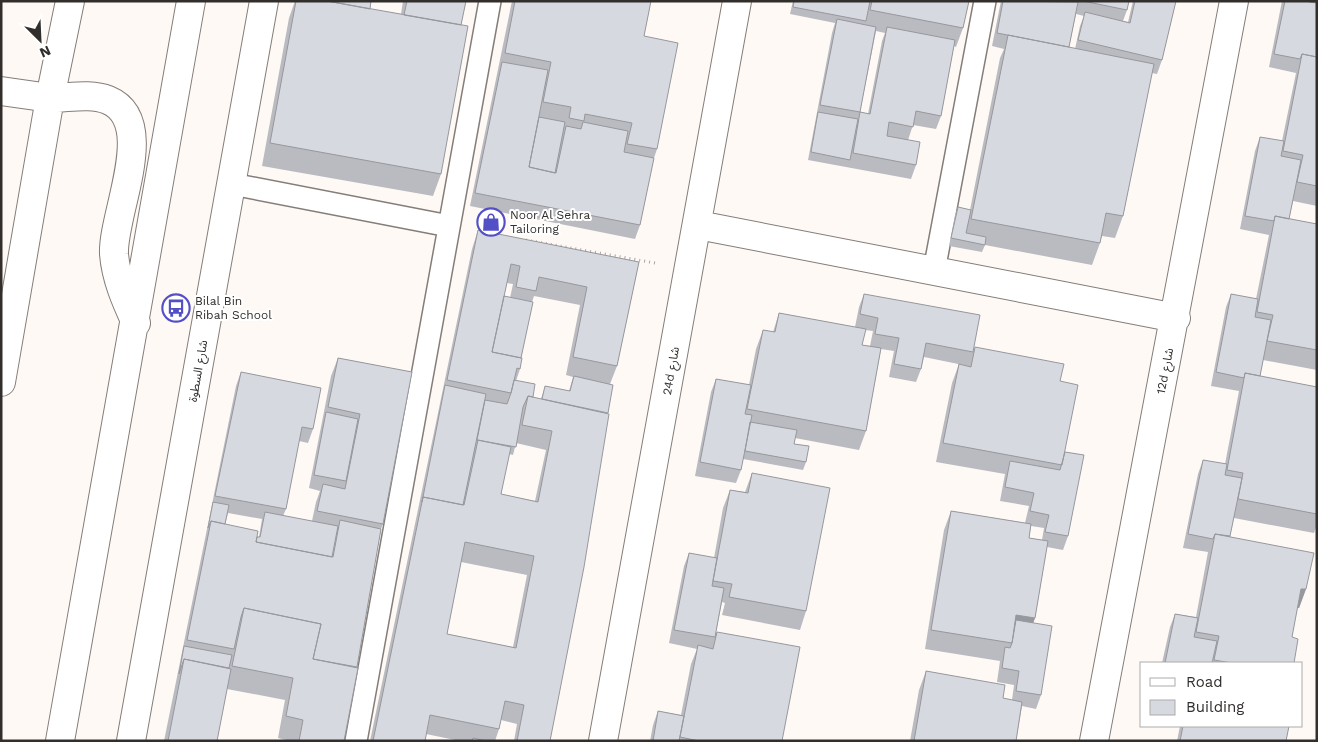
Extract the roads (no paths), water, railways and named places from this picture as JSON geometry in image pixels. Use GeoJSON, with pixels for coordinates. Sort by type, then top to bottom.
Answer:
{"type":"FeatureCollection","features":[{"type":"Feature","properties":{"kind":"street"},"geometry":{"type":"LineString","coordinates":[[1,382],[50,98],[70,1]]}},
{"type":"Feature","properties":{"kind":"street"},"geometry":{"type":"LineString","coordinates":[[60,741],[136,323],[191,1]]}},
{"type":"Feature","properties":{"kind":"street","name":"شارع السطوة"},"geometry":{"type":"LineString","coordinates":[[131,741],[264,1]]}},
{"type":"Feature","properties":{"kind":"street","name":"24d شارع"},"geometry":{"type":"LineString","coordinates":[[603,741],[698,225],[737,1]]}},
{"type":"Feature","properties":{"kind":"street","name":"12d شارع"},"geometry":{"type":"LineString","coordinates":[[1094,741],[1176,318],[1234,1]]}},
{"type":"Feature","properties":{"kind":"street"},"geometry":{"type":"LineString","coordinates":[[1,91],[50,98],[89,97],[109,101],[124,113],[133,131],[132,150],[114,252],[120,284],[136,323]]}},
{"type":"Feature","properties":{"kind":"street"},"geometry":{"type":"LineString","coordinates":[[698,225],[1176,318]]}},
{"type":"Feature","properties":{"kind":"lane"},"geometry":{"type":"LineString","coordinates":[[356,741],[490,1]]}},
{"type":"Feature","properties":{"kind":"lane"},"geometry":{"type":"LineString","coordinates":[[934,271],[985,1]]}},
{"type":"Feature","properties":{"kind":"lane"},"geometry":{"type":"LineString","coordinates":[[232,184],[449,226]]}},
{"type":"Feature","properties":{"kind":"place","name":"Noor Al Sehra Tailoring"},"geometry":{"type":"Point","coordinates":[491,222]}},
{"type":"Feature","properties":{"kind":"place","name":"Bilal Bin Ribah School"},"geometry":{"type":"Point","coordinates":[176,308]}}]}
